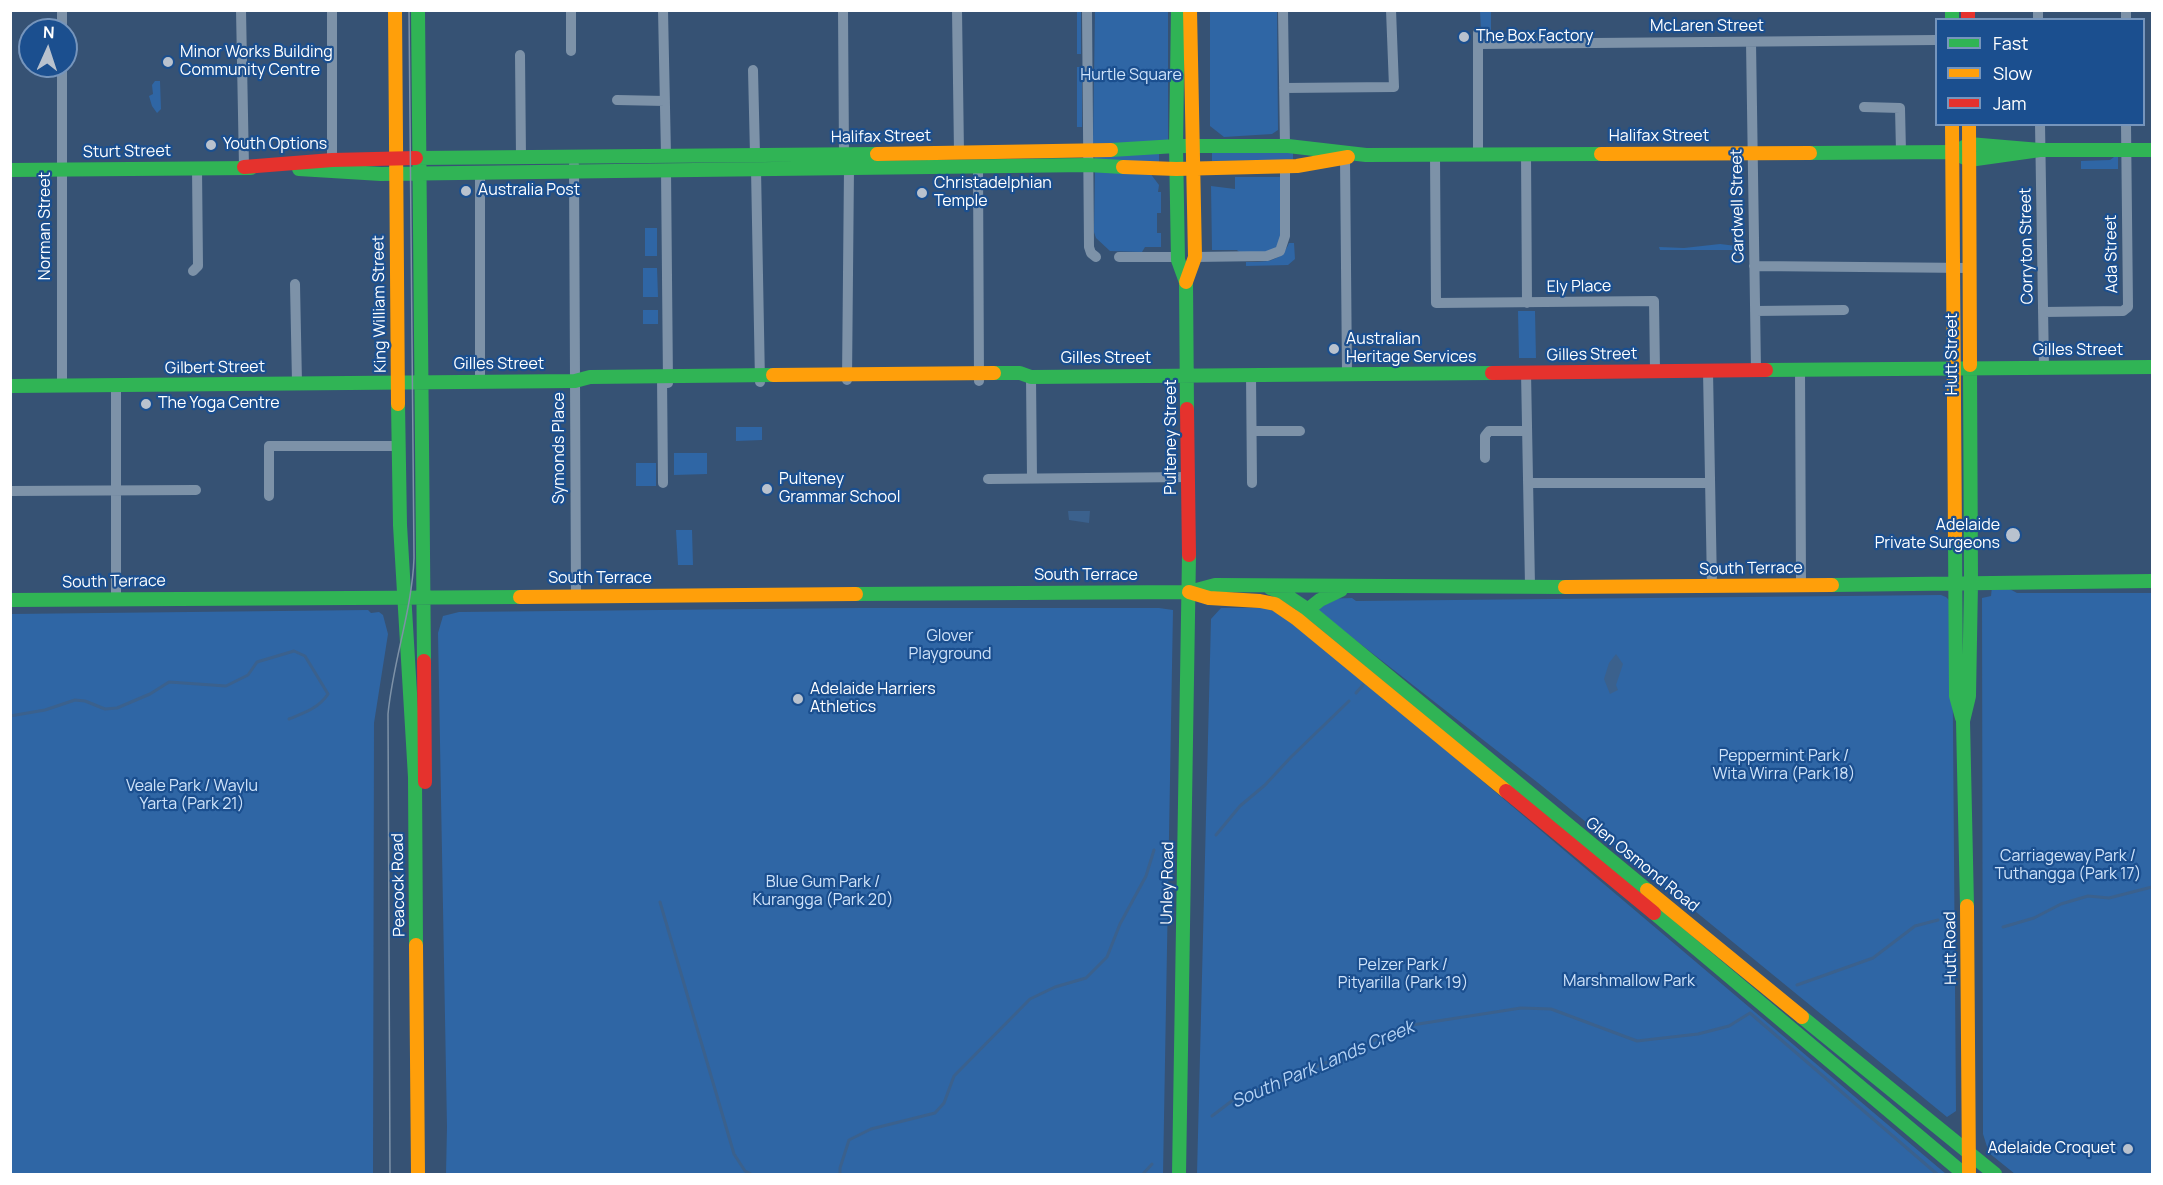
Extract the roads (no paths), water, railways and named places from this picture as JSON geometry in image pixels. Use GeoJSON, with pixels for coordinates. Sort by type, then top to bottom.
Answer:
{"type":"FeatureCollection","features":[{"type":"Feature","properties":{"kind":"main road","name":"King William Street"},"geometry":{"type":"LineString","coordinates":[[395,10],[398,446],[405,596]]}},
{"type":"Feature","properties":{"kind":"main road"},"geometry":{"type":"LineString","coordinates":[[418,10],[423,596]]}},
{"type":"Feature","properties":{"kind":"main road","name":"Pulteney Street"},"geometry":{"type":"LineString","coordinates":[[1178,10],[1176,169],[1178,257],[1186,282],[1189,592]]}},
{"type":"Feature","properties":{"kind":"main road","name":"Pulteney Street"},"geometry":{"type":"LineString","coordinates":[[1186,282],[1195,257],[1190,10]]}},
{"type":"Feature","properties":{"kind":"main road","name":"Hutt Street"},"geometry":{"type":"LineString","coordinates":[[1952,126],[1955,583]]}},
{"type":"Feature","properties":{"kind":"main road","name":"Hutt Street"},"geometry":{"type":"LineString","coordinates":[[1969,126],[1971,584]]}},
{"type":"Feature","properties":{"kind":"main road","name":"Halifax Street"},"geometry":{"type":"LineString","coordinates":[[1088,159],[1176,146],[1285,146],[1366,155],[1435,155],[1952,152],[1969,144]]}},
{"type":"Feature","properties":{"kind":"main road"},"geometry":{"type":"LineString","coordinates":[[1969,144],[2040,150],[2152,150]]}},
{"type":"Feature","properties":{"kind":"main road"},"geometry":{"type":"LineString","coordinates":[[1969,160],[2040,150]]}},
{"type":"Feature","properties":{"kind":"main road","name":"Halifax Street"},"geometry":{"type":"LineString","coordinates":[[1952,152],[1969,160]]}},
{"type":"Feature","properties":{"kind":"main road","name":"Halifax Street"},"geometry":{"type":"LineString","coordinates":[[395,158],[959,153],[978,160]]}},
{"type":"Feature","properties":{"kind":"main road"},"geometry":{"type":"LineString","coordinates":[[755,155],[756,169]]}},
{"type":"Feature","properties":{"kind":"main road","name":"Halifax Street"},"geometry":{"type":"LineString","coordinates":[[421,173],[849,168],[978,160],[1088,159],[1176,169],[1285,167],[1366,155]]}},
{"type":"Feature","properties":{"kind":"main road","name":"Sturt Street"},"geometry":{"type":"LineString","coordinates":[[10,170],[244,167],[395,158]]}},
{"type":"Feature","properties":{"kind":"main road","name":"Sturt Street"},"geometry":{"type":"LineString","coordinates":[[244,167],[340,173],[421,173]]}},
{"type":"Feature","properties":{"kind":"main road","name":"Gilles Street"},"geometry":{"type":"LineString","coordinates":[[421,382],[577,381],[590,378],[665,380],[979,378],[1020,373],[1031,376],[1251,375],[2152,367]]}},
{"type":"Feature","properties":{"kind":"main road","name":"Gilbert Street"},"geometry":{"type":"LineString","coordinates":[[10,386],[421,382]]}},
{"type":"Feature","properties":{"kind":"main road","name":"South Terrace"},"geometry":{"type":"LineString","coordinates":[[10,600],[1189,592],[1215,585],[1712,586],[2152,581]]}},
{"type":"Feature","properties":{"kind":"main road","name":"Hutt Road"},"geometry":{"type":"LineString","coordinates":[[1955,583],[1956,696],[1963,721]]}},
{"type":"Feature","properties":{"kind":"main road","name":"Hutt Road"},"geometry":{"type":"LineString","coordinates":[[1969,1174],[1963,721],[1969,696],[1971,584]]}},
{"type":"Feature","properties":{"kind":"main road","name":"Glen Osmond Road"},"geometry":{"type":"LineString","coordinates":[[1265,586],[1282,593],[1302,614],[1720,960],[1964,1174]]}},
{"type":"Feature","properties":{"kind":"main road","name":"South Terrace"},"geometry":{"type":"LineString","coordinates":[[1189,592],[1212,599],[1260,601],[1302,614],[1326,595],[1350,586]]}},
{"type":"Feature","properties":{"kind":"main road","name":"Unley Road"},"geometry":{"type":"LineString","coordinates":[[1179,1174],[1189,592]]}},
{"type":"Feature","properties":{"kind":"main road","name":"Peacock Road"},"geometry":{"type":"LineString","coordinates":[[405,596],[421,892],[429,1174]]}},
{"type":"Feature","properties":{"kind":"main road","name":"Peacock Road"},"geometry":{"type":"LineString","coordinates":[[418,1174],[423,596]]}},
{"type":"Feature","properties":{"kind":"main road","name":"Glen Osmond Road"},"geometry":{"type":"LineString","coordinates":[[1720,960],[1995,1174]]}},
{"type":"Feature","properties":{"kind":"street"},"geometry":{"type":"LineString","coordinates":[[241,10],[244,167]]}},
{"type":"Feature","properties":{"kind":"street"},"geometry":{"type":"LineString","coordinates":[[332,10],[332,160]]}},
{"type":"Feature","properties":{"kind":"street"},"geometry":{"type":"LineString","coordinates":[[571,10],[571,51]]}},
{"type":"Feature","properties":{"kind":"street"},"geometry":{"type":"LineString","coordinates":[[663,10],[666,155]]}},
{"type":"Feature","properties":{"kind":"street"},"geometry":{"type":"LineString","coordinates":[[843,10],[844,154]]}},
{"type":"Feature","properties":{"kind":"street"},"geometry":{"type":"LineString","coordinates":[[957,10],[959,153]]}},
{"type":"Feature","properties":{"kind":"street"},"geometry":{"type":"LineString","coordinates":[[1086,10],[1089,248],[1096,257]]}},
{"type":"Feature","properties":{"kind":"street"},"geometry":{"type":"LineString","coordinates":[[1283,10],[1285,146]]}},
{"type":"Feature","properties":{"kind":"street"},"geometry":{"type":"LineString","coordinates":[[1284,88],[1394,87],[1391,10]]}},
{"type":"Feature","properties":{"kind":"street","name":"McLaren Street"},"geometry":{"type":"LineString","coordinates":[[1478,154],[1478,38],[1751,42],[1935,40]]}},
{"type":"Feature","properties":{"kind":"street","name":"Cardwell Street"},"geometry":{"type":"LineString","coordinates":[[1751,42],[1756,370]]}},
{"type":"Feature","properties":{"kind":"street"},"geometry":{"type":"LineString","coordinates":[[520,55],[521,157]]}},
{"type":"Feature","properties":{"kind":"street"},"geometry":{"type":"LineString","coordinates":[[753,70],[755,155]]}},
{"type":"Feature","properties":{"kind":"street","name":"Norman Street"},"geometry":{"type":"LineString","coordinates":[[62,78],[62,386]]}},
{"type":"Feature","properties":{"kind":"street"},"geometry":{"type":"LineString","coordinates":[[617,100],[665,100]]}},
{"type":"Feature","properties":{"kind":"street"},"geometry":{"type":"LineString","coordinates":[[1864,107],[1900,108],[1901,152]]}},
{"type":"Feature","properties":{"kind":"street","name":"Corryton Street"},"geometry":{"type":"LineString","coordinates":[[2040,126],[2044,368]]}},
{"type":"Feature","properties":{"kind":"street"},"geometry":{"type":"LineString","coordinates":[[2126,126],[2126,150]]}},
{"type":"Feature","properties":{"kind":"street","name":"Ada Street"},"geometry":{"type":"LineString","coordinates":[[2043,312],[2123,311],[2128,307],[2126,150]]}},
{"type":"Feature","properties":{"kind":"street"},"geometry":{"type":"LineString","coordinates":[[1526,154],[1527,303]]}},
{"type":"Feature","properties":{"kind":"street","name":"Ely Place"},"geometry":{"type":"LineString","coordinates":[[1435,155],[1436,303],[1654,302],[1655,371]]}},
{"type":"Feature","properties":{"kind":"street","name":"Symonds Place"},"geometry":{"type":"LineString","coordinates":[[574,156],[577,381],[576,595]]}},
{"type":"Feature","properties":{"kind":"street"},"geometry":{"type":"LineString","coordinates":[[1345,158],[1347,374]]}},
{"type":"Feature","properties":{"kind":"street"},"geometry":{"type":"LineString","coordinates":[[978,160],[979,378]]}},
{"type":"Feature","properties":{"kind":"street"},"geometry":{"type":"LineString","coordinates":[[1195,257],[1267,256],[1280,251],[1286,236],[1285,167]]}},
{"type":"Feature","properties":{"kind":"street"},"geometry":{"type":"LineString","coordinates":[[193,271],[198,266],[197,168]]}},
{"type":"Feature","properties":{"kind":"street"},"geometry":{"type":"LineString","coordinates":[[847,379],[849,168]]}},
{"type":"Feature","properties":{"kind":"street"},"geometry":{"type":"LineString","coordinates":[[756,169],[760,379]]}},
{"type":"Feature","properties":{"kind":"street"},"geometry":{"type":"LineString","coordinates":[[663,483],[666,170]]}},
{"type":"Feature","properties":{"kind":"street"},"geometry":{"type":"LineString","coordinates":[[480,172],[480,382]]}},
{"type":"Feature","properties":{"kind":"street"},"geometry":{"type":"LineString","coordinates":[[1119,257],[1178,257]]}},
{"type":"Feature","properties":{"kind":"street"},"geometry":{"type":"LineString","coordinates":[[1754,266],[1970,268]]}},
{"type":"Feature","properties":{"kind":"street"},"geometry":{"type":"LineString","coordinates":[[295,284],[297,383]]}},
{"type":"Feature","properties":{"kind":"street"},"geometry":{"type":"LineString","coordinates":[[1755,311],[1844,310]]}},
{"type":"Feature","properties":{"kind":"street"},"geometry":{"type":"LineString","coordinates":[[1708,370],[1712,586]]}},
{"type":"Feature","properties":{"kind":"street"},"geometry":{"type":"LineString","coordinates":[[1800,370],[1801,584]]}},
{"type":"Feature","properties":{"kind":"street"},"geometry":{"type":"LineString","coordinates":[[1526,372],[1530,586]]}},
{"type":"Feature","properties":{"kind":"street"},"geometry":{"type":"LineString","coordinates":[[1251,375],[1252,483]]}},
{"type":"Feature","properties":{"kind":"street"},"geometry":{"type":"LineString","coordinates":[[1031,376],[1032,478]]}},
{"type":"Feature","properties":{"kind":"street"},"geometry":{"type":"LineString","coordinates":[[116,385],[116,599]]}},
{"type":"Feature","properties":{"kind":"street"},"geometry":{"type":"LineString","coordinates":[[1252,431],[1300,431]]}},
{"type":"Feature","properties":{"kind":"street"},"geometry":{"type":"LineString","coordinates":[[1485,458],[1485,436],[1489,431],[1527,431]]}},
{"type":"Feature","properties":{"kind":"street"},"geometry":{"type":"LineString","coordinates":[[269,496],[269,446],[398,446]]}},
{"type":"Feature","properties":{"kind":"street"},"geometry":{"type":"LineString","coordinates":[[988,479],[1189,477]]}},
{"type":"Feature","properties":{"kind":"street"},"geometry":{"type":"LineString","coordinates":[[1528,483],[1710,483]]}},
{"type":"Feature","properties":{"kind":"street"},"geometry":{"type":"LineString","coordinates":[[10,491],[196,490]]}},
{"type":"Feature","properties":{"kind":"waterway"},"geometry":{"type":"LineString","coordinates":[[10,716],[45,710],[75,700],[85,701],[105,709],[117,708],[150,694],[169,682],[226,686],[248,675],[257,662],[294,651],[305,656],[328,694],[316,706],[289,719]]}},
{"type":"Feature","properties":{"kind":"waterway"},"geometry":{"type":"LineString","coordinates":[[1356,693],[1363,685]]}},
{"type":"Feature","properties":{"kind":"waterway"},"geometry":{"type":"LineString","coordinates":[[1216,835],[1240,806],[1265,785],[1349,701]]}},
{"type":"Feature","properties":{"kind":"waterway"},"geometry":{"type":"LineString","coordinates":[[840,1174],[849,1140],[871,1129],[935,1113],[944,1103],[954,1076],[1030,999],[1055,987],[1086,978],[1107,957],[1120,924],[1146,876],[1154,850]]}},
{"type":"Feature","properties":{"kind":"waterway","name":"South Park Lands Creek"},"geometry":{"type":"LineString","coordinates":[[2003,927],[2034,918],[2061,904],[2088,896],[2109,898],[2152,887]]}},
{"type":"Feature","properties":{"kind":"waterway"},"geometry":{"type":"LineString","coordinates":[[660,902],[734,1154],[745,1171],[751,1174]]}},
{"type":"Feature","properties":{"kind":"waterway","name":"South Park Lands Creek"},"geometry":{"type":"LineString","coordinates":[[1797,985],[1873,958],[1915,926],[1938,920]]}},
{"type":"Feature","properties":{"kind":"waterway","name":"South Park Lands Creek"},"geometry":{"type":"LineString","coordinates":[[1212,1116],[1233,1100],[1360,1049],[1383,1035],[1412,1025],[1521,1008],[1551,1009],[1637,1041],[1698,1034],[1729,1026],[1750,1013],[1937,1174]]}},
{"type":"Feature","properties":{"kind":"waterway","name":"South Park Lands Creek"},"geometry":{"type":"LineString","coordinates":[[1143,1174],[1152,1164]]}},
{"type":"Feature","properties":{"kind":"tram line"},"geometry":{"type":"LineString","coordinates":[[390,1174],[388,714],[410,597],[414,558],[409,10]]}},
{"type":"Feature","properties":{"kind":"place","name":"The Box Factory"},"geometry":{"type":"Point","coordinates":[1464,37]}},
{"type":"Feature","properties":{"kind":"place","name":"Minor Works Building Community Centre"},"geometry":{"type":"Point","coordinates":[168,62]}},
{"type":"Feature","properties":{"kind":"place","name":"Youth Options"},"geometry":{"type":"Point","coordinates":[211,145]}},
{"type":"Feature","properties":{"kind":"place","name":"Australia Post"},"geometry":{"type":"Point","coordinates":[466,191]}},
{"type":"Feature","properties":{"kind":"place","name":"Christadelphian Temple"},"geometry":{"type":"Point","coordinates":[922,193]}},
{"type":"Feature","properties":{"kind":"place","name":"Australian Heritage Services"},"geometry":{"type":"Point","coordinates":[1334,349]}},
{"type":"Feature","properties":{"kind":"place","name":"The Yoga Centre"},"geometry":{"type":"Point","coordinates":[146,404]}},
{"type":"Feature","properties":{"kind":"place","name":"Pulteney Grammar School"},"geometry":{"type":"Point","coordinates":[767,489]}},
{"type":"Feature","properties":{"kind":"place","name":"Adelaide Private Surgeons"},"geometry":{"type":"Point","coordinates":[2013,535]}},
{"type":"Feature","properties":{"kind":"place","name":"Adelaide Harriers Athletics"},"geometry":{"type":"Point","coordinates":[798,699]}},
{"type":"Feature","properties":{"kind":"place","name":"Adelaide Croquet"},"geometry":{"type":"Point","coordinates":[2128,1149]}},
{"type":"Feature","properties":{"kind":"park label","name":"Hurtle Square"},"geometry":{"type":"Point","coordinates":[1131,76]}},
{"type":"Feature","properties":{"kind":"park label","name":"Glover Playground"},"geometry":{"type":"Point","coordinates":[950,646]}},
{"type":"Feature","properties":{"kind":"park label","name":"Peppermint Park / Wita Wirra (Park 18)"},"geometry":{"type":"Point","coordinates":[1784,766]}},
{"type":"Feature","properties":{"kind":"park label","name":"Veale Park / Waylu Yarta (Park 21)"},"geometry":{"type":"Point","coordinates":[192,796]}},
{"type":"Feature","properties":{"kind":"park label","name":"Carriageway Park / Tuthangga (Park 17)"},"geometry":{"type":"Point","coordinates":[2068,866]}},
{"type":"Feature","properties":{"kind":"park label","name":"Blue Gum Park / Kurangga (Park 20)"},"geometry":{"type":"Point","coordinates":[823,892]}},
{"type":"Feature","properties":{"kind":"park label","name":"Pelzer Park / Pityarilla (Park 19)"},"geometry":{"type":"Point","coordinates":[1403,975]}},
{"type":"Feature","properties":{"kind":"park label","name":"Marshmallow Park"},"geometry":{"type":"Point","coordinates":[1629,982]}}]}
